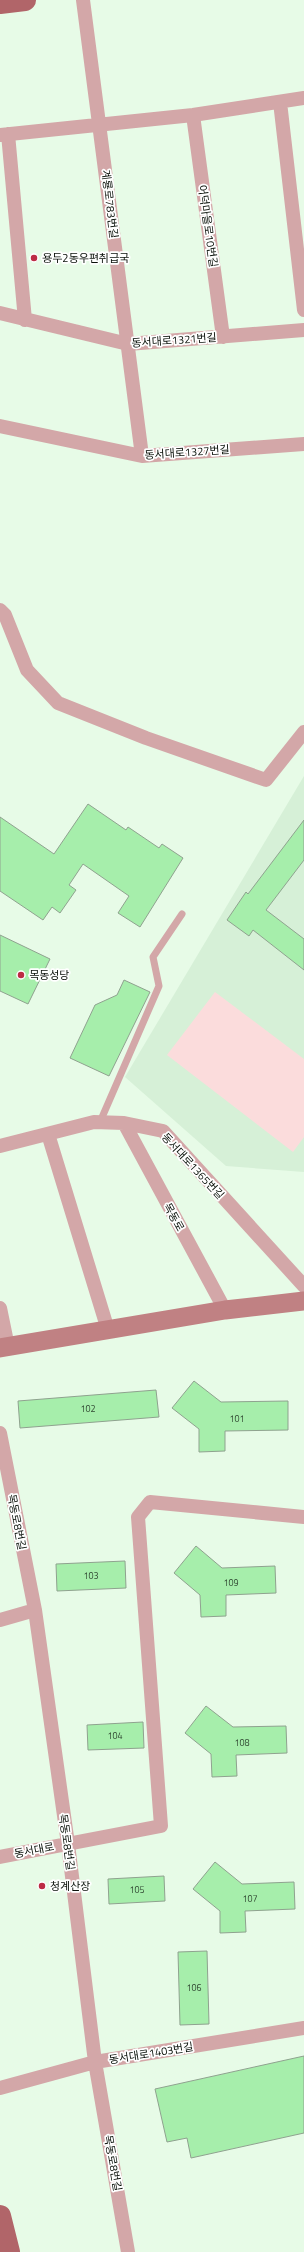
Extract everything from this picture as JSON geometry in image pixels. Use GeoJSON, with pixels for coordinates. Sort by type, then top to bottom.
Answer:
{"type":"FeatureCollection","features":[{"type":"Feature","properties":{"kind":"main road"},"geometry":{"type":"LineString","coordinates":[[0,3],[25,0]]}},
{"type":"Feature","properties":{"kind":"main road"},"geometry":{"type":"LineString","coordinates":[[4,1347],[225,1310],[304,1301]]}},
{"type":"Feature","properties":{"kind":"main road"},"geometry":{"type":"LineString","coordinates":[[0,2216],[9,2252]]}},
{"type":"Feature","properties":{"kind":"street","name":"계룡로783번길"},"geometry":{"type":"LineString","coordinates":[[83,0],[142,456]]}},
{"type":"Feature","properties":{"kind":"street"},"geometry":{"type":"LineString","coordinates":[[25,320],[4,135],[193,115],[304,98]]}},
{"type":"Feature","properties":{"kind":"street"},"geometry":{"type":"LineString","coordinates":[[280,102],[304,310]]}},
{"type":"Feature","properties":{"kind":"street","name":"어덕마을로10번길"},"geometry":{"type":"LineString","coordinates":[[193,115],[224,337]]}},
{"type":"Feature","properties":{"kind":"street","name":"동서대로1321번길"},"geometry":{"type":"LineString","coordinates":[[0,313],[128,344],[304,330]]}},
{"type":"Feature","properties":{"kind":"street","name":"동서대로1327번길"},"geometry":{"type":"LineString","coordinates":[[0,426],[142,456],[304,444]]}},
{"type":"Feature","properties":{"kind":"street"},"geometry":{"type":"LineString","coordinates":[[0,610],[5,615],[27,670],[58,703],[146,738],[266,780],[304,732]]}},
{"type":"Feature","properties":{"kind":"street","name":"동서대로1365번길"},"geometry":{"type":"LineString","coordinates":[[0,1146],[94,1122],[124,1123],[163,1131],[304,1286]]}},
{"type":"Feature","properties":{"kind":"street","name":"목동로"},"geometry":{"type":"LineString","coordinates":[[124,1123],[225,1310]]}},
{"type":"Feature","properties":{"kind":"street"},"geometry":{"type":"LineString","coordinates":[[48,1134],[108,1330]]}},
{"type":"Feature","properties":{"kind":"street"},"geometry":{"type":"LineString","coordinates":[[0,1308],[4,1347]]}},
{"type":"Feature","properties":{"kind":"street","name":"목동로8번길"},"geometry":{"type":"LineString","coordinates":[[0,1433],[35,1610],[68,1844],[95,2062],[128,2252]]}},
{"type":"Feature","properties":{"kind":"street","name":"동서대로"},"geometry":{"type":"LineString","coordinates":[[0,1857],[162,1826],[138,1517],[150,1502],[304,1517]]}},
{"type":"Feature","properties":{"kind":"street"},"geometry":{"type":"LineString","coordinates":[[0,1620],[35,1610]]}},
{"type":"Feature","properties":{"kind":"street","name":"동서대로1403번길"},"geometry":{"type":"LineString","coordinates":[[0,2088],[95,2062],[304,2028]]}},
{"type":"Feature","properties":{"kind":"lane"},"geometry":{"type":"LineString","coordinates":[[100,1122],[160,986],[153,958],[182,914]]}},
{"type":"Feature","properties":{"kind":"shaded area"},"geometry":{"type":"Polygon","coordinates":[[[304,776],[304,1172],[226,1166],[125,1077],[304,776]]]}},
{"type":"Feature","properties":{"kind":"shaded area"},"geometry":{"type":"Polygon","coordinates":[[[215,992],[304,1059],[304,1137],[293,1152],[167,1055],[215,992]]]}},
{"type":"Feature","properties":{"kind":"building"},"geometry":{"type":"Polygon","coordinates":[[[88,804],[126,830],[128,827],[159,848],[162,844],[183,858],[140,927],[118,913],[129,896],[83,864],[69,885],[76,890],[60,913],[52,907],[43,920],[0,891],[0,817],[54,854],[88,804]]]}},
{"type":"Feature","properties":{"kind":"building"},"geometry":{"type":"Polygon","coordinates":[[[304,820],[304,860],[266,910],[304,939],[304,970],[253,930],[249,936],[227,920],[246,892],[248,894],[304,820]]]}},
{"type":"Feature","properties":{"kind":"building","name":"목동성당"},"geometry":{"type":"Polygon","coordinates":[[[0,935],[50,959],[28,1004],[0,991],[0,935]]]}},
{"type":"Feature","properties":{"kind":"building"},"geometry":{"type":"Polygon","coordinates":[[[124,980],[150,992],[109,1076],[70,1058],[95,1005],[117,995],[124,980]]]}},
{"type":"Feature","properties":{"kind":"building"},"geometry":{"type":"Polygon","coordinates":[[[194,1381],[221,1402],[288,1401],[288,1430],[225,1431],[225,1451],[199,1452],[199,1429],[172,1408],[194,1381]]]}},
{"type":"Feature","properties":{"kind":"building"},"geometry":{"type":"Polygon","coordinates":[[[156,1390],[159,1417],[20,1428],[18,1401],[156,1390]]]}},
{"type":"Feature","properties":{"kind":"building"},"geometry":{"type":"Polygon","coordinates":[[[196,1546],[222,1568],[275,1566],[276,1593],[226,1595],[226,1616],[201,1617],[200,1595],[174,1573],[196,1546]]]}},
{"type":"Feature","properties":{"kind":"building"},"geometry":{"type":"Polygon","coordinates":[[[125,1561],[126,1588],[57,1591],[56,1564],[125,1561]]]}},
{"type":"Feature","properties":{"kind":"building"},"geometry":{"type":"Polygon","coordinates":[[[206,1706],[233,1727],[286,1726],[287,1753],[236,1755],[237,1776],[212,1777],[211,1754],[185,1733],[206,1706]]]}},
{"type":"Feature","properties":{"kind":"building"},"geometry":{"type":"Polygon","coordinates":[[[143,1722],[144,1748],[88,1750],[87,1725],[143,1722]]]}},
{"type":"Feature","properties":{"kind":"building"},"geometry":{"type":"Polygon","coordinates":[[[215,1862],[242,1884],[294,1882],[295,1909],[245,1911],[246,1932],[220,1933],[220,1911],[193,1889],[215,1862]]]}},
{"type":"Feature","properties":{"kind":"building"},"geometry":{"type":"Polygon","coordinates":[[[164,1876],[165,1901],[109,1904],[108,1879],[164,1876]]]}},
{"type":"Feature","properties":{"kind":"building"},"geometry":{"type":"Polygon","coordinates":[[[207,1951],[209,2024],[180,2025],[178,1952],[207,1951]]]}},
{"type":"Feature","properties":{"kind":"building"},"geometry":{"type":"Polygon","coordinates":[[[304,2056],[304,2133],[191,2158],[187,2138],[167,2142],[155,2089],[304,2056]]]}},
{"type":"Feature","properties":{"kind":"place","name":"용두2동우편취급국"},"geometry":{"type":"Point","coordinates":[34,258]}},
{"type":"Feature","properties":{"kind":"place","name":"목동성당"},"geometry":{"type":"Point","coordinates":[21,975]}},
{"type":"Feature","properties":{"kind":"place","name":"청계산장"},"geometry":{"type":"Point","coordinates":[42,1886]}}]}
